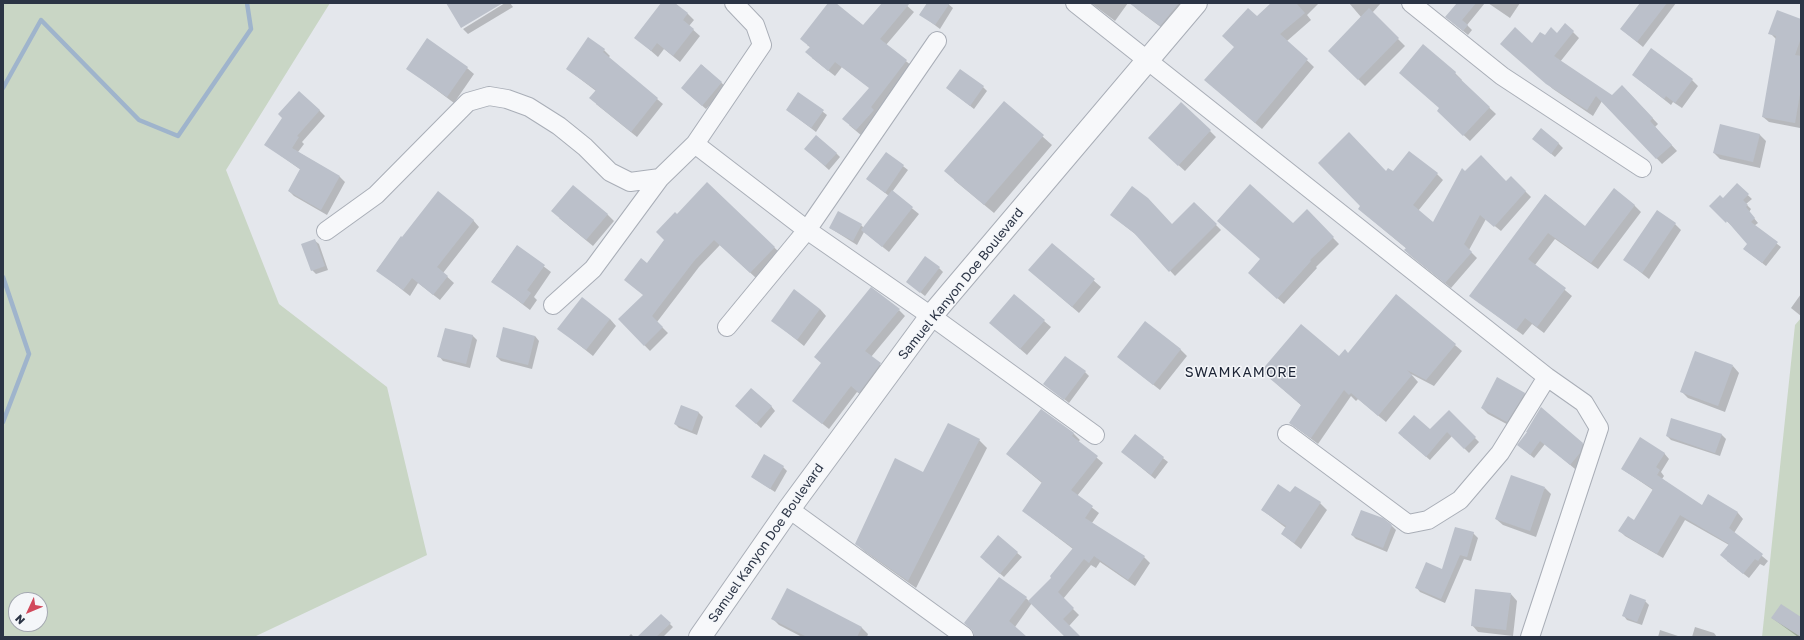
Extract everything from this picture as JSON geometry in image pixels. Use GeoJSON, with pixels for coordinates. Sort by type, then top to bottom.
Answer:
{"type":"FeatureCollection","features":[{"type":"Feature","properties":{"kind":"street"},"geometry":{"type":"LineString","coordinates":[[553,305],[594,268],[660,178],[695,144],[762,45],[755,25],[734,3]]}},
{"type":"Feature","properties":{"kind":"street"},"geometry":{"type":"LineString","coordinates":[[1075,3],[1147,62],[1547,377],[1584,404],[1599,428],[1530,637]]}},
{"type":"Feature","properties":{"kind":"street","name":"Samuel Kanyon Doe Boulevard"},"geometry":{"type":"LineString","coordinates":[[700,637],[789,509],[931,316],[1196,3]]}},
{"type":"Feature","properties":{"kind":"street"},"geometry":{"type":"LineString","coordinates":[[1411,3],[1502,76],[1642,168]]}},
{"type":"Feature","properties":{"kind":"street"},"geometry":{"type":"LineString","coordinates":[[727,327],[807,230],[936,41]]}},
{"type":"Feature","properties":{"kind":"street"},"geometry":{"type":"LineString","coordinates":[[326,231],[376,195],[468,102],[489,96],[507,99],[528,107],[559,126],[585,147],[610,172],[630,182],[660,178]]}},
{"type":"Feature","properties":{"kind":"street"},"geometry":{"type":"LineString","coordinates":[[695,144],[807,230],[931,316],[1095,435]]}},
{"type":"Feature","properties":{"kind":"street"},"geometry":{"type":"LineString","coordinates":[[1287,434],[1408,524],[1428,520],[1460,500],[1495,459],[1547,377]]}},
{"type":"Feature","properties":{"kind":"street"},"geometry":{"type":"LineString","coordinates":[[789,509],[964,636]]}},
{"type":"Feature","properties":{"kind":"green space"},"geometry":{"type":"Polygon","coordinates":[[[3,3],[330,3],[226,170],[279,304],[387,387],[427,555],[254,637],[3,637],[3,3]]]}},
{"type":"Feature","properties":{"kind":"green space"},"geometry":{"type":"Polygon","coordinates":[[[1801,318],[1801,637],[1762,637],[1795,325],[1801,318]]]}},
{"type":"Feature","properties":{"kind":"building"},"geometry":{"type":"Polygon","coordinates":[[[446,3],[503,3],[461,28],[446,3]]]}},
{"type":"Feature","properties":{"kind":"building"},"geometry":{"type":"Polygon","coordinates":[[[661,3],[675,3],[688,13],[683,20],[694,29],[673,56],[657,43],[651,51],[634,38],[661,3]]]}},
{"type":"Feature","properties":{"kind":"building"},"geometry":{"type":"Polygon","coordinates":[[[828,3],[836,3],[863,25],[882,3],[910,3],[880,39],[907,60],[871,107],[874,110],[856,130],[842,119],[869,88],[835,62],[828,71],[805,52],[810,47],[800,39],[828,3]]]}},
{"type":"Feature","properties":{"kind":"building"},"geometry":{"type":"Polygon","coordinates":[[[927,3],[950,3],[935,25],[919,15],[927,3]]]}},
{"type":"Feature","properties":{"kind":"building"},"geometry":{"type":"Polygon","coordinates":[[[1129,3],[1179,3],[1160,26],[1129,3]]]}},
{"type":"Feature","properties":{"kind":"building"},"geometry":{"type":"Polygon","coordinates":[[[1271,3],[1296,3],[1305,13],[1280,34],[1308,59],[1255,123],[1204,80],[1234,47],[1222,36],[1248,8],[1257,16],[1271,3]]]}},
{"type":"Feature","properties":{"kind":"building"},"geometry":{"type":"Polygon","coordinates":[[[1457,3],[1476,3],[1462,20],[1468,25],[1463,31],[1445,17],[1457,3]]]}},
{"type":"Feature","properties":{"kind":"building"},"geometry":{"type":"Polygon","coordinates":[[[1640,3],[1667,3],[1637,42],[1620,29],[1640,3]]]}},
{"type":"Feature","properties":{"kind":"building"},"geometry":{"type":"Polygon","coordinates":[[[1369,8],[1399,38],[1358,80],[1328,51],[1369,8]]]}},
{"type":"Feature","properties":{"kind":"building"},"geometry":{"type":"Polygon","coordinates":[[[1777,10],[1801,19],[1801,38],[1795,55],[1801,56],[1801,88],[1795,123],[1762,117],[1776,36],[1768,34],[1777,10]]]}},
{"type":"Feature","properties":{"kind":"building"},"geometry":{"type":"Polygon","coordinates":[[[1565,23],[1574,31],[1554,56],[1612,95],[1622,85],[1653,118],[1650,121],[1672,145],[1656,159],[1596,96],[1587,110],[1546,84],[1500,44],[1515,27],[1532,43],[1540,32],[1545,35],[1551,27],[1557,33],[1565,23]]]}},
{"type":"Feature","properties":{"kind":"building"},"geometry":{"type":"Polygon","coordinates":[[[588,37],[605,49],[603,52],[658,98],[631,132],[589,98],[596,90],[566,69],[588,37]]]}},
{"type":"Feature","properties":{"kind":"building"},"geometry":{"type":"Polygon","coordinates":[[[427,38],[468,67],[447,97],[406,69],[427,38]]]}},
{"type":"Feature","properties":{"kind":"building"},"geometry":{"type":"Polygon","coordinates":[[[1423,44],[1456,72],[1455,74],[1490,107],[1463,136],[1437,111],[1439,108],[1399,73],[1423,44]]]}},
{"type":"Feature","properties":{"kind":"building"},"geometry":{"type":"Polygon","coordinates":[[[1651,48],[1693,79],[1675,103],[1666,96],[1664,99],[1632,75],[1651,48]]]}},
{"type":"Feature","properties":{"kind":"building"},"geometry":{"type":"Polygon","coordinates":[[[701,64],[722,82],[702,106],[681,88],[701,64]]]}},
{"type":"Feature","properties":{"kind":"building"},"geometry":{"type":"Polygon","coordinates":[[[960,69],[984,86],[970,106],[946,88],[960,69]]]}},
{"type":"Feature","properties":{"kind":"building"},"geometry":{"type":"Polygon","coordinates":[[[299,91],[320,110],[297,136],[299,137],[292,148],[340,176],[321,210],[288,191],[300,169],[264,145],[282,118],[278,114],[299,91]]]}},
{"type":"Feature","properties":{"kind":"building"},"geometry":{"type":"Polygon","coordinates":[[[798,92],[824,110],[811,128],[786,110],[798,92]]]}},
{"type":"Feature","properties":{"kind":"building"},"geometry":{"type":"Polygon","coordinates":[[[1004,101],[1044,135],[984,205],[944,171],[1004,101]]]}},
{"type":"Feature","properties":{"kind":"building"},"geometry":{"type":"Polygon","coordinates":[[[1181,102],[1211,130],[1178,166],[1148,138],[1181,102]]]}},
{"type":"Feature","properties":{"kind":"building"},"geometry":{"type":"Polygon","coordinates":[[[1720,124],[1760,134],[1753,162],[1713,153],[1720,124]]]}},
{"type":"Feature","properties":{"kind":"building"},"geometry":{"type":"Polygon","coordinates":[[[1541,128],[1559,143],[1551,154],[1532,139],[1541,128]]]}},
{"type":"Feature","properties":{"kind":"building"},"geometry":{"type":"Polygon","coordinates":[[[1349,132],[1386,171],[1388,168],[1393,171],[1409,151],[1438,173],[1413,205],[1433,222],[1462,168],[1465,171],[1481,155],[1506,181],[1511,176],[1526,191],[1494,227],[1480,215],[1464,244],[1472,252],[1445,283],[1404,250],[1406,248],[1358,209],[1360,206],[1318,163],[1349,132]]]}},
{"type":"Feature","properties":{"kind":"building"},"geometry":{"type":"Polygon","coordinates":[[[816,135],[837,153],[825,166],[804,149],[816,135]]]}},
{"type":"Feature","properties":{"kind":"building"},"geometry":{"type":"Polygon","coordinates":[[[886,152],[904,165],[885,193],[866,179],[886,152]]]}},
{"type":"Feature","properties":{"kind":"building"},"geometry":{"type":"Polygon","coordinates":[[[707,182],[775,247],[750,273],[714,240],[694,261],[652,316],[663,327],[644,346],[618,319],[643,295],[624,280],[641,258],[647,263],[664,240],[656,232],[675,212],[677,214],[707,182]]]}},
{"type":"Feature","properties":{"kind":"building"},"geometry":{"type":"Polygon","coordinates":[[[1737,183],[1749,194],[1743,200],[1748,205],[1746,207],[1755,218],[1751,222],[1778,242],[1762,263],[1743,249],[1747,244],[1727,221],[1726,223],[1709,206],[1720,195],[1723,198],[1737,183]]]}},
{"type":"Feature","properties":{"kind":"building"},"geometry":{"type":"Polygon","coordinates":[[[1250,184],[1293,223],[1307,209],[1334,237],[1310,260],[1311,261],[1277,299],[1248,273],[1260,259],[1217,221],[1250,184]]]}},
{"type":"Feature","properties":{"kind":"building"},"geometry":{"type":"Polygon","coordinates":[[[573,185],[608,214],[586,240],[551,211],[573,185]]]}},
{"type":"Feature","properties":{"kind":"building"},"geometry":{"type":"Polygon","coordinates":[[[1132,186],[1148,198],[1172,224],[1194,202],[1217,224],[1169,272],[1134,233],[1110,215],[1132,186]]]}},
{"type":"Feature","properties":{"kind":"building"},"geometry":{"type":"Polygon","coordinates":[[[1614,188],[1635,205],[1591,263],[1548,233],[1528,259],[1566,288],[1537,327],[1525,318],[1516,330],[1469,296],[1545,194],[1585,226],[1614,188]]]}},
{"type":"Feature","properties":{"kind":"building"},"geometry":{"type":"Polygon","coordinates":[[[892,190],[913,207],[882,247],[861,230],[892,190]]]}},
{"type":"Feature","properties":{"kind":"building"},"geometry":{"type":"Polygon","coordinates":[[[438,191],[474,220],[437,267],[448,276],[433,295],[412,278],[403,290],[376,271],[401,236],[402,237],[438,191]]]}},
{"type":"Feature","properties":{"kind":"building"},"geometry":{"type":"Polygon","coordinates":[[[1657,210],[1676,223],[1642,273],[1623,260],[1657,210]]]}},
{"type":"Feature","properties":{"kind":"building"},"geometry":{"type":"Polygon","coordinates":[[[838,211],[862,224],[853,241],[829,228],[838,211]]]}},
{"type":"Feature","properties":{"kind":"building"},"geometry":{"type":"Polygon","coordinates":[[[315,239],[325,266],[311,271],[301,244],[315,239]]]}},
{"type":"Feature","properties":{"kind":"building"},"geometry":{"type":"Polygon","coordinates":[[[1052,243],[1095,279],[1072,307],[1028,270],[1052,243]]]}},
{"type":"Feature","properties":{"kind":"building"},"geometry":{"type":"Polygon","coordinates":[[[517,245],[545,265],[527,290],[531,293],[523,304],[491,282],[517,245]]]}},
{"type":"Feature","properties":{"kind":"building"},"geometry":{"type":"Polygon","coordinates":[[[925,256],[940,267],[920,293],[906,282],[925,256]]]}},
{"type":"Feature","properties":{"kind":"building"},"geometry":{"type":"Polygon","coordinates":[[[871,287],[900,309],[865,351],[881,363],[859,393],[851,386],[822,424],[792,401],[821,363],[814,357],[871,287]]]}},
{"type":"Feature","properties":{"kind":"building"},"geometry":{"type":"Polygon","coordinates":[[[794,289],[820,309],[797,340],[771,321],[794,289]]]}},
{"type":"Feature","properties":{"kind":"building"},"geometry":{"type":"Polygon","coordinates":[[[1014,294],[1045,320],[1020,349],[989,323],[1014,294]]]}},
{"type":"Feature","properties":{"kind":"building"},"geometry":{"type":"Polygon","coordinates":[[[1396,294],[1456,344],[1426,380],[1407,370],[1412,375],[1378,416],[1351,393],[1349,395],[1344,390],[1311,438],[1289,423],[1301,405],[1261,371],[1301,324],[1339,356],[1345,349],[1348,353],[1396,294]]]}},
{"type":"Feature","properties":{"kind":"building"},"geometry":{"type":"Polygon","coordinates":[[[582,297],[610,319],[586,350],[557,329],[582,297]]]}},
{"type":"Feature","properties":{"kind":"building"},"geometry":{"type":"Polygon","coordinates":[[[1145,321],[1181,349],[1153,385],[1117,357],[1145,321]]]}},
{"type":"Feature","properties":{"kind":"building"},"geometry":{"type":"Polygon","coordinates":[[[503,327],[535,336],[528,365],[496,357],[503,327]]]}},
{"type":"Feature","properties":{"kind":"building"},"geometry":{"type":"Polygon","coordinates":[[[445,328],[473,335],[466,364],[437,357],[445,328]]]}},
{"type":"Feature","properties":{"kind":"building"},"geometry":{"type":"Polygon","coordinates":[[[1695,351],[1733,365],[1718,406],[1680,392],[1695,351]]]}},
{"type":"Feature","properties":{"kind":"building"},"geometry":{"type":"Polygon","coordinates":[[[1065,356],[1086,371],[1064,400],[1043,384],[1065,356]]]}},
{"type":"Feature","properties":{"kind":"building"},"geometry":{"type":"Polygon","coordinates":[[[1497,377],[1525,393],[1507,422],[1481,408],[1497,377]]]}},
{"type":"Feature","properties":{"kind":"building"},"geometry":{"type":"Polygon","coordinates":[[[751,388],[772,406],[756,424],[735,406],[751,388]]]}},
{"type":"Feature","properties":{"kind":"building"},"geometry":{"type":"Polygon","coordinates":[[[681,405],[699,412],[692,431],[674,424],[681,405]]]}},
{"type":"Feature","properties":{"kind":"building"},"geometry":{"type":"Polygon","coordinates":[[[1541,407],[1583,443],[1580,453],[1570,465],[1540,441],[1530,455],[1517,445],[1527,432],[1541,407]]]}},
{"type":"Feature","properties":{"kind":"building"},"geometry":{"type":"Polygon","coordinates":[[[1041,409],[1074,433],[1072,436],[1098,456],[1071,490],[1093,506],[1085,518],[1145,556],[1128,580],[1094,556],[1089,563],[1084,559],[1058,592],[1074,608],[1063,619],[1081,637],[1065,637],[1028,601],[1051,578],[1050,576],[1073,548],[1022,511],[1042,482],[1006,454],[1041,409]]]}},
{"type":"Feature","properties":{"kind":"building"},"geometry":{"type":"Polygon","coordinates":[[[1449,410],[1476,437],[1464,449],[1447,432],[1426,457],[1398,433],[1414,415],[1430,429],[1449,410]]]}},
{"type":"Feature","properties":{"kind":"building"},"geometry":{"type":"Polygon","coordinates":[[[1671,418],[1722,434],[1715,453],[1666,436],[1671,418]]]}},
{"type":"Feature","properties":{"kind":"building"},"geometry":{"type":"Polygon","coordinates":[[[948,423],[980,439],[908,581],[855,544],[895,458],[923,472],[948,423]]]}},
{"type":"Feature","properties":{"kind":"building"},"geometry":{"type":"Polygon","coordinates":[[[1135,434],[1164,457],[1151,475],[1121,452],[1135,434]]]}},
{"type":"Feature","properties":{"kind":"building"},"geometry":{"type":"Polygon","coordinates":[[[1640,437],[1665,453],[1656,467],[1660,470],[1657,475],[1702,505],[1708,494],[1738,512],[1729,528],[1763,554],[1758,561],[1755,559],[1743,574],[1720,555],[1729,544],[1680,515],[1657,554],[1618,531],[1628,516],[1634,520],[1653,489],[1621,469],[1640,437]]]}},
{"type":"Feature","properties":{"kind":"building"},"geometry":{"type":"Polygon","coordinates":[[[764,454],[784,466],[770,489],[751,477],[764,454]]]}},
{"type":"Feature","properties":{"kind":"building"},"geometry":{"type":"Polygon","coordinates":[[[1511,475],[1545,487],[1530,531],[1495,519],[1511,475]]]}},
{"type":"Feature","properties":{"kind":"building"},"geometry":{"type":"Polygon","coordinates":[[[1278,484],[1290,492],[1295,486],[1321,502],[1294,543],[1281,534],[1286,526],[1261,510],[1278,484]]]}},
{"type":"Feature","properties":{"kind":"building"},"geometry":{"type":"Polygon","coordinates":[[[1361,510],[1383,518],[1392,525],[1383,548],[1351,535],[1361,510]]]}},
{"type":"Feature","properties":{"kind":"building"},"geometry":{"type":"Polygon","coordinates":[[[1455,527],[1474,532],[1467,557],[1460,555],[1441,599],[1415,588],[1426,562],[1442,569],[1455,527]]]}},
{"type":"Feature","properties":{"kind":"building"},"geometry":{"type":"Polygon","coordinates":[[[998,535],[1018,552],[1000,574],[980,557],[998,535]]]}},
{"type":"Feature","properties":{"kind":"building"},"geometry":{"type":"Polygon","coordinates":[[[999,577],[1027,597],[1009,621],[1027,637],[974,637],[973,631],[964,623],[999,577]]]}},
{"type":"Feature","properties":{"kind":"building"},"geometry":{"type":"Polygon","coordinates":[[[787,588],[862,627],[857,637],[807,637],[771,619],[787,588]]]}},
{"type":"Feature","properties":{"kind":"building"},"geometry":{"type":"Polygon","coordinates":[[[1475,589],[1511,593],[1506,630],[1471,626],[1475,589]]]}},
{"type":"Feature","properties":{"kind":"building"},"geometry":{"type":"Polygon","coordinates":[[[1630,594],[1646,600],[1637,622],[1622,616],[1630,594]]]}},
{"type":"Feature","properties":{"kind":"building"},"geometry":{"type":"Polygon","coordinates":[[[1781,604],[1801,617],[1801,637],[1771,618],[1781,604]]]}},
{"type":"Feature","properties":{"kind":"building"},"geometry":{"type":"Polygon","coordinates":[[[661,614],[671,623],[656,637],[637,637],[661,614]]]}},
{"type":"Feature","properties":{"kind":"waterway"},"geometry":{"type":"LineString","coordinates":[[3,88],[41,20],[139,120],[178,136],[251,29],[247,3]]}},
{"type":"Feature","properties":{"kind":"waterway"},"geometry":{"type":"LineString","coordinates":[[3,277],[29,354],[3,422]]}},
{"type":"Feature","properties":{"kind":"district","name":"SWAMKAMORE"},"geometry":{"type":"Point","coordinates":[1241,373]}}]}
